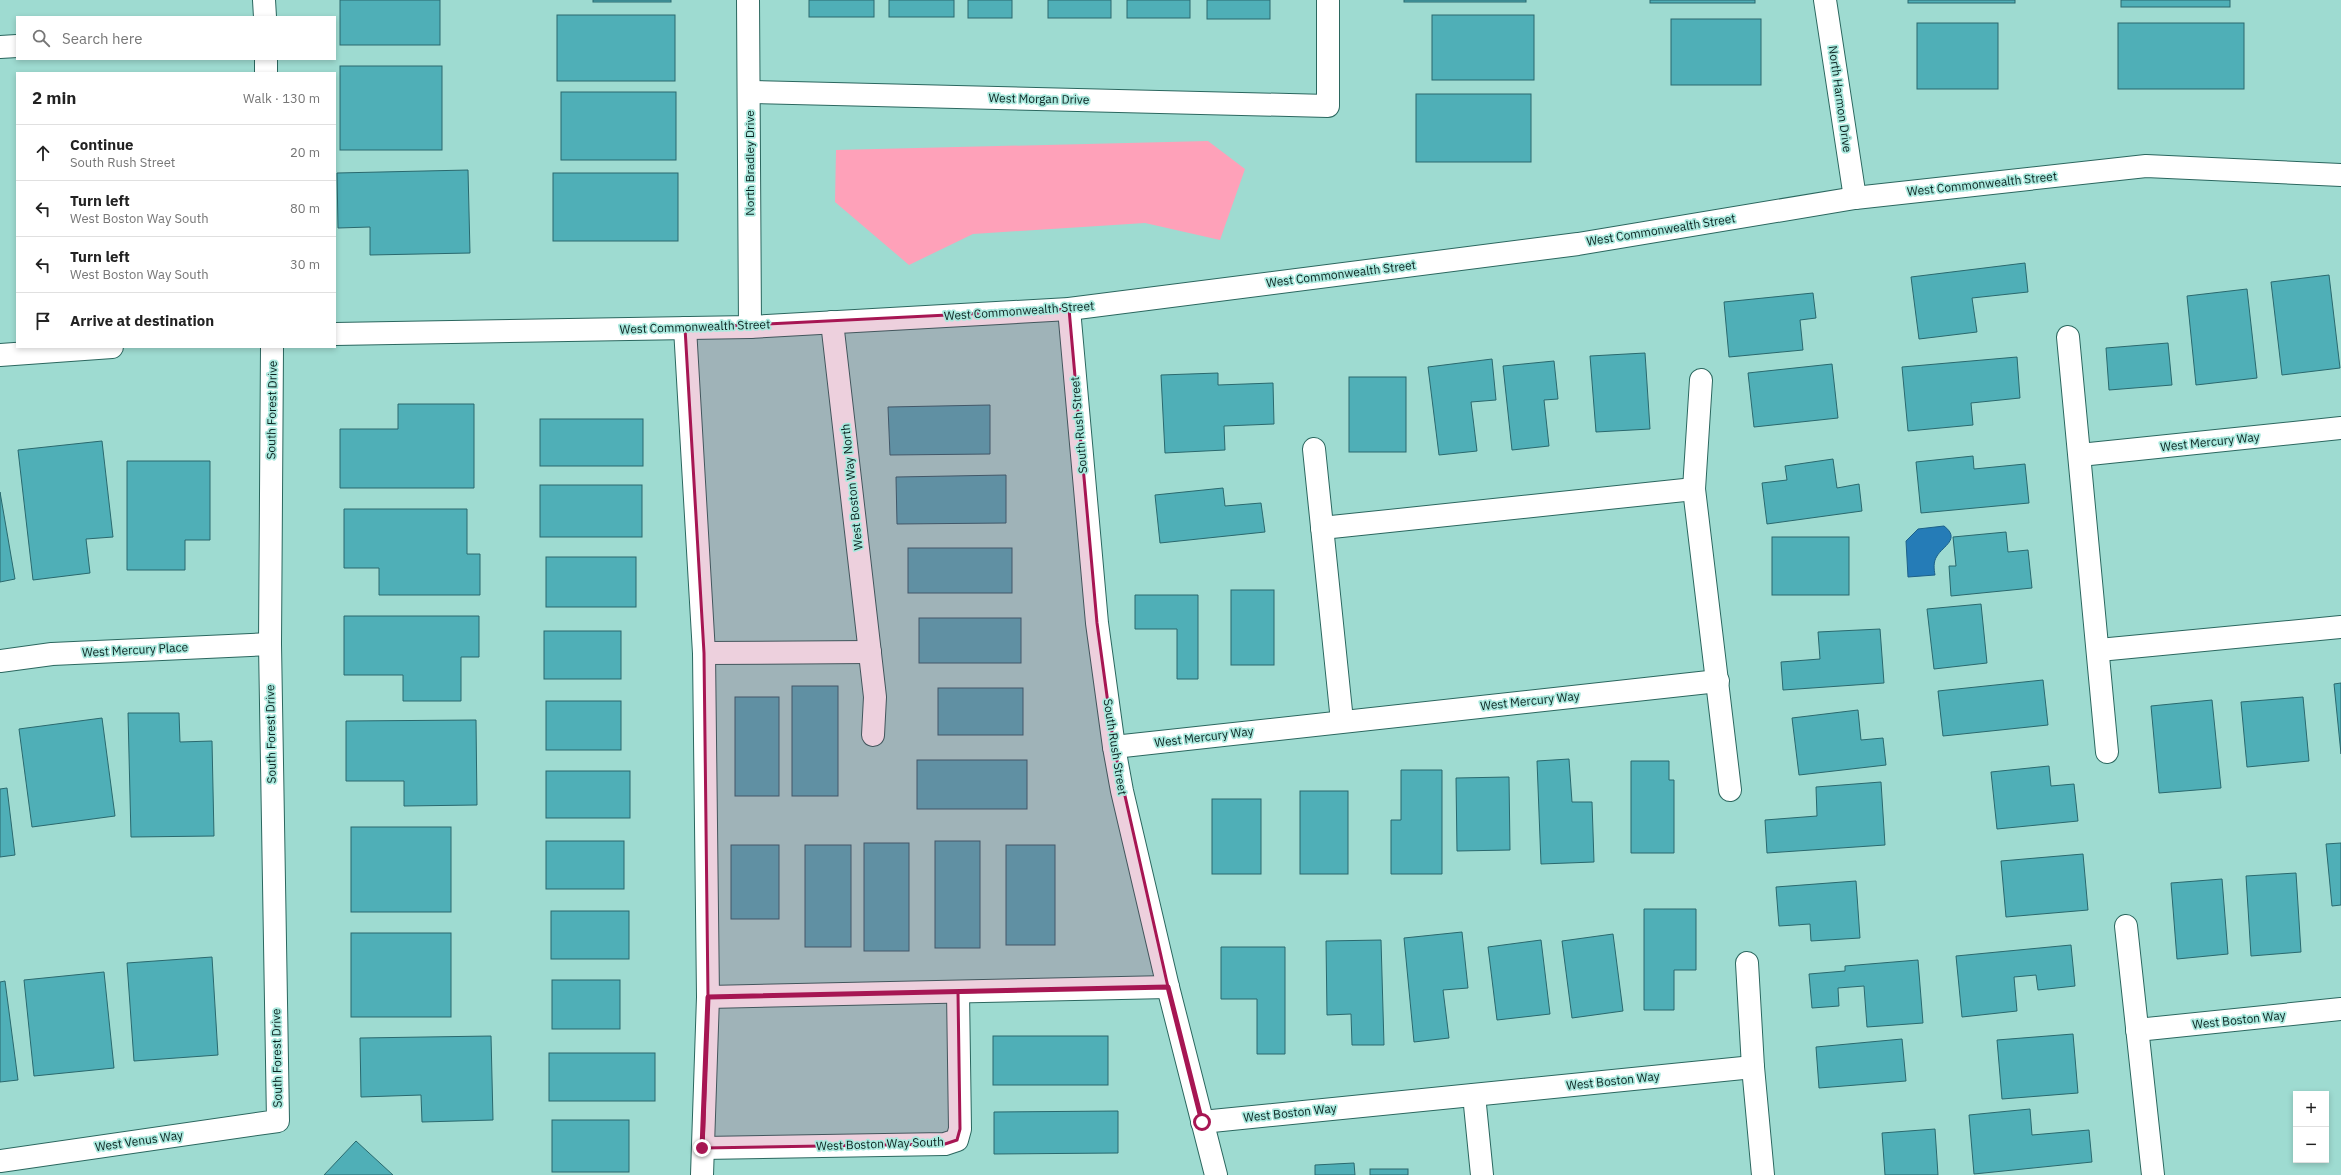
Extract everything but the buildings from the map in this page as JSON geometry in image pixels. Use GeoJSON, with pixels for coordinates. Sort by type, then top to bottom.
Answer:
{"type":"FeatureCollection","features":[{"type":"Feature","properties":{"kind":"street"},"geometry":{"type":"LineString","coordinates":[[264,0],[265,16]]}},
{"type":"Feature","properties":{"kind":"street","name":"North Bradley Drive"},"geometry":{"type":"LineString","coordinates":[[748,0],[750,92],[750,327]]}},
{"type":"Feature","properties":{"kind":"street","name":"West Morgan Drive"},"geometry":{"type":"LineString","coordinates":[[750,92],[1328,106],[1328,0]]}},
{"type":"Feature","properties":{"kind":"street","name":"North Harmon Drive"},"geometry":{"type":"LineString","coordinates":[[1825,0],[1855,198]]}},
{"type":"Feature","properties":{"kind":"street"},"geometry":{"type":"LineString","coordinates":[[0,47],[16,46]]}},
{"type":"Feature","properties":{"kind":"street"},"geometry":{"type":"LineString","coordinates":[[266,60],[266,72]]}},
{"type":"Feature","properties":{"kind":"street","name":"West Commonwealth Street"},"geometry":{"type":"LineString","coordinates":[[336,334],[750,327],[1069,309],[1578,244],[1855,198],[2146,166],[2341,176]]}},
{"type":"Feature","properties":{"kind":"street","name":"South Rush Street"},"geometry":{"type":"LineString","coordinates":[[1069,309],[1097,624],[1114,747],[1122,792],[1168,987],[1216,1175]]}},
{"type":"Feature","properties":{"kind":"street","name":"West Boston Way North"},"geometry":{"type":"LineString","coordinates":[[832,322],[875,697],[873,735]]}},
{"type":"Feature","properties":{"kind":"street"},"geometry":{"type":"LineString","coordinates":[[685,328],[704,653],[708,997],[702,1175]]}},
{"type":"Feature","properties":{"kind":"street"},"geometry":{"type":"LineString","coordinates":[[2068,337],[2099,650],[2107,752]]}},
{"type":"Feature","properties":{"kind":"street"},"geometry":{"type":"LineString","coordinates":[[0,356],[100,348]]}},
{"type":"Feature","properties":{"kind":"street","name":"South Forest Drive"},"geometry":{"type":"LineString","coordinates":[[272,348],[270,644],[278,1121]]}},
{"type":"Feature","properties":{"kind":"street"},"geometry":{"type":"LineString","coordinates":[[1701,380],[1694,489],[1730,790]]}},
{"type":"Feature","properties":{"kind":"street","name":"West Mercury Way"},"geometry":{"type":"LineString","coordinates":[[2080,455],[2341,428]]}},
{"type":"Feature","properties":{"kind":"street"},"geometry":{"type":"LineString","coordinates":[[1314,449],[1342,721]]}},
{"type":"Feature","properties":{"kind":"street"},"geometry":{"type":"LineString","coordinates":[[1322,528],[1694,489]]}},
{"type":"Feature","properties":{"kind":"street"},"geometry":{"type":"LineString","coordinates":[[2099,650],[2341,627]]}},
{"type":"Feature","properties":{"kind":"street","name":"West Mercury Place"},"geometry":{"type":"LineString","coordinates":[[0,661],[52,654],[270,644]]}},
{"type":"Feature","properties":{"kind":"street"},"geometry":{"type":"LineString","coordinates":[[704,653],[870,652]]}},
{"type":"Feature","properties":{"kind":"street","name":"West Mercury Way"},"geometry":{"type":"LineString","coordinates":[[1114,747],[1718,681]]}},
{"type":"Feature","properties":{"kind":"street"},"geometry":{"type":"LineString","coordinates":[[2126,926],[2136,1030],[2153,1175]]}},
{"type":"Feature","properties":{"kind":"street"},"geometry":{"type":"LineString","coordinates":[[1747,963],[1753,1067],[1763,1175]]}},
{"type":"Feature","properties":{"kind":"street"},"geometry":{"type":"LineString","coordinates":[[708,997],[1168,987]]}},
{"type":"Feature","properties":{"kind":"street","name":"West Boston Way South"},"geometry":{"type":"LineString","coordinates":[[702,1148],[945,1144],[957,1140],[960,1129],[958,992]]}},
{"type":"Feature","properties":{"kind":"street","name":"West Boston Way"},"geometry":{"type":"LineString","coordinates":[[2136,1030],[2341,1009]]}},
{"type":"Feature","properties":{"kind":"street","name":"West Boston Way"},"geometry":{"type":"LineString","coordinates":[[1202,1122],[1753,1067]]}},
{"type":"Feature","properties":{"kind":"street"},"geometry":{"type":"LineString","coordinates":[[1474,1095],[1482,1175]]}},
{"type":"Feature","properties":{"kind":"street","name":"West Venus Way"},"geometry":{"type":"LineString","coordinates":[[0,1161],[278,1121]]}},
{"type":"Feature","properties":{"kind":"highlighted area"},"geometry":{"type":"Polygon","coordinates":[[[1069,309],[1097,623],[1114,747],[1168,987],[958,992],[960,1129],[957,1140],[945,1144],[703,1148],[708,997],[704,653],[685,328],[1069,309]]]}},
{"type":"Feature","properties":{"kind":"shaded area"},"geometry":{"type":"Polygon","coordinates":[[[1208,141],[1245,169],[1220,240],[1145,223],[973,234],[909,265],[835,202],[836,150],[1208,141]]]}},
{"type":"Feature","properties":{"kind":"water"},"geometry":{"type":"Polygon","coordinates":[[[1944,526],[1949,531],[1951,539],[1936,558],[1934,566],[1935,575],[1908,577],[1906,541],[1918,529],[1944,526]]]}},
{"type":"Feature","properties":{"kind":"route"},"geometry":{"type":"LineString","coordinates":[[702,1148],[708,997],[1168,987],[1202,1122]]}}]}
